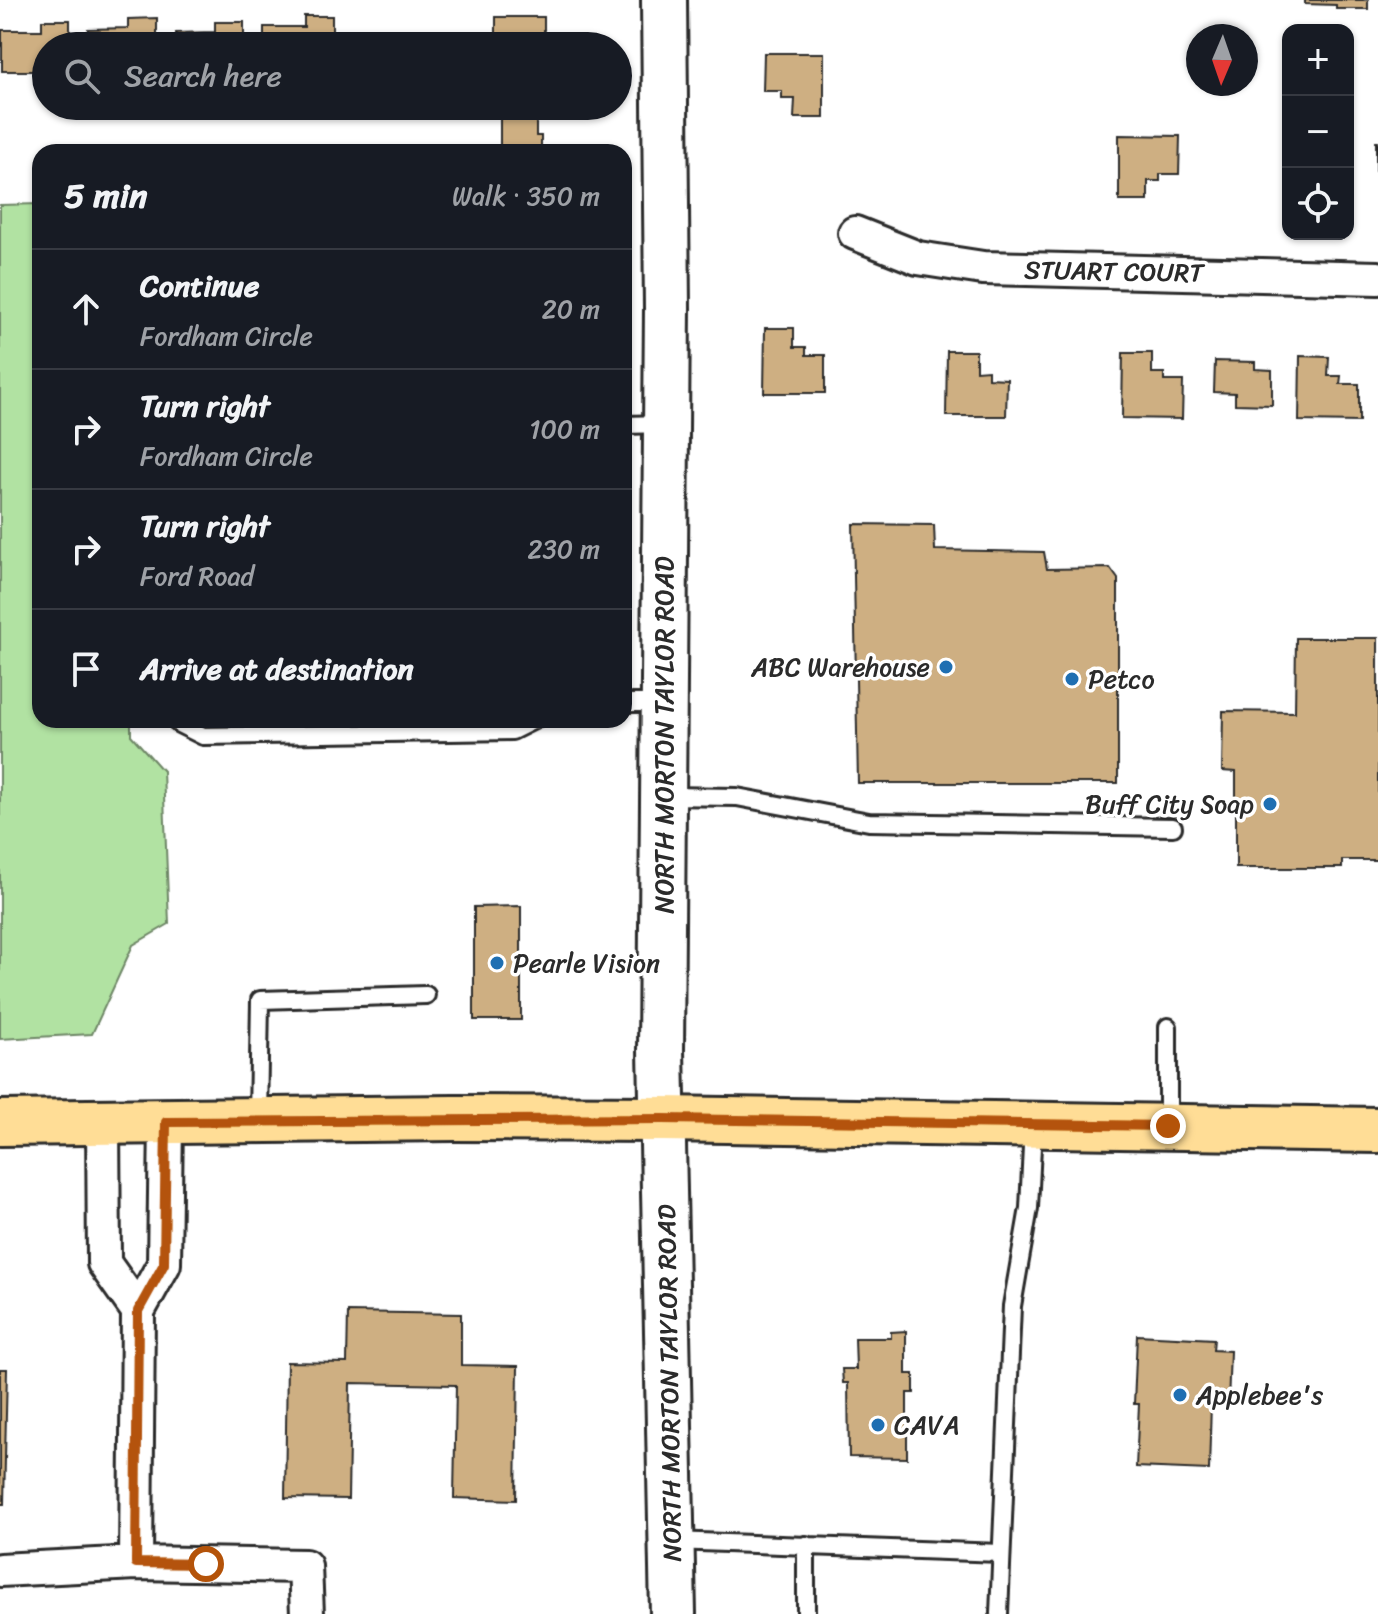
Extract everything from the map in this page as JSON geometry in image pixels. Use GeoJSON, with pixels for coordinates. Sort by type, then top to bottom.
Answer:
{"type":"FeatureCollection","features":[{"type":"Feature","properties":{"kind":"main road"},"geometry":{"type":"LineString","coordinates":[[0,1123],[663,1119],[1378,1130]]}},
{"type":"Feature","properties":{"kind":"street","name":"NORTH MORTON TAYLOR ROAD"},"geometry":{"type":"LineString","coordinates":[[664,0],[645,425],[644,703],[665,796],[663,1119],[673,1614]]}},
{"type":"Feature","properties":{"kind":"street","name":"STUART COURT"},"geometry":{"type":"LineString","coordinates":[[855,233],[918,258],[983,268],[1378,278]]}},
{"type":"Feature","properties":{"kind":"street"},"geometry":{"type":"LineString","coordinates":[[103,1122],[104,1263],[138,1311]]}},
{"type":"Feature","properties":{"kind":"street"},"geometry":{"type":"LineString","coordinates":[[136,1563],[138,1311],[164,1264],[166,1122]]}},
{"type":"Feature","properties":{"kind":"street"},"geometry":{"type":"LineString","coordinates":[[0,1570],[136,1563],[305,1566],[307,1614]]}},
{"type":"Feature","properties":{"kind":"lane"},"geometry":{"type":"LineString","coordinates":[[187,728],[203,736],[512,731],[518,728]]}},
{"type":"Feature","properties":{"kind":"lane"},"geometry":{"type":"LineString","coordinates":[[665,796],[737,797],[869,822],[1173,827]]}},
{"type":"Feature","properties":{"kind":"lane"},"geometry":{"type":"LineString","coordinates":[[258,1120],[260,1000],[426,995]]}},
{"type":"Feature","properties":{"kind":"lane"},"geometry":{"type":"LineString","coordinates":[[1168,1027],[1168,1126]]}},
{"type":"Feature","properties":{"kind":"lane"},"geometry":{"type":"LineString","coordinates":[[999,1614],[1012,1306],[1029,1208],[1033,1125]]}},
{"type":"Feature","properties":{"kind":"lane"},"geometry":{"type":"LineString","coordinates":[[673,1541],[1001,1553]]}},
{"type":"Feature","properties":{"kind":"lane"},"geometry":{"type":"LineString","coordinates":[[806,1545],[806,1614]]}},
{"type":"Feature","properties":{"kind":"green space"},"geometry":{"type":"Polygon","coordinates":[[[32,204],[32,728],[131,728],[131,735],[163,771],[169,924],[133,945],[92,1034],[0,1039],[0,205],[32,204]]]}},
{"type":"Feature","properties":{"kind":"building"},"geometry":{"type":"Polygon","coordinates":[[[1305,0],[1368,0],[1368,9],[1336,9],[1336,5],[1305,4],[1305,0]]]}},
{"type":"Feature","properties":{"kind":"building"},"geometry":{"type":"Polygon","coordinates":[[[304,16],[332,16],[332,32],[264,32],[264,27],[304,27],[304,16]]]}},
{"type":"Feature","properties":{"kind":"building"},"geometry":{"type":"Polygon","coordinates":[[[496,17],[544,17],[544,32],[496,32],[496,17]]]}},
{"type":"Feature","properties":{"kind":"building"},"geometry":{"type":"Polygon","coordinates":[[[157,18],[157,32],[88,32],[88,29],[128,28],[128,19],[157,18]]]}},
{"type":"Feature","properties":{"kind":"building"},"geometry":{"type":"Polygon","coordinates":[[[42,20],[70,20],[70,32],[32,32],[32,71],[2,71],[2,30],[42,30],[42,20]]]}},
{"type":"Feature","properties":{"kind":"building"},"geometry":{"type":"Polygon","coordinates":[[[215,22],[244,22],[244,32],[215,32],[215,22]]]}},
{"type":"Feature","properties":{"kind":"building"},"geometry":{"type":"Polygon","coordinates":[[[764,53],[824,53],[824,118],[794,118],[795,99],[782,99],[782,91],[763,91],[764,53]]]}},
{"type":"Feature","properties":{"kind":"building"},"geometry":{"type":"Polygon","coordinates":[[[500,120],[536,120],[536,136],[541,136],[541,144],[500,144],[500,120]]]}},
{"type":"Feature","properties":{"kind":"building"},"geometry":{"type":"Polygon","coordinates":[[[1119,135],[1180,136],[1179,174],[1160,174],[1160,181],[1148,181],[1148,201],[1119,201],[1119,135]]]}},
{"type":"Feature","properties":{"kind":"building"},"geometry":{"type":"Polygon","coordinates":[[[1378,141],[1378,179],[1376,179],[1378,141]]]}},
{"type":"Feature","properties":{"kind":"building"},"geometry":{"type":"Polygon","coordinates":[[[765,328],[794,328],[794,347],[806,347],[806,355],[825,355],[825,393],[764,393],[765,328]]]}},
{"type":"Feature","properties":{"kind":"building"},"geometry":{"type":"Polygon","coordinates":[[[947,351],[976,351],[976,371],[988,370],[988,378],[1007,379],[1006,416],[946,416],[947,351]]]}},
{"type":"Feature","properties":{"kind":"building"},"geometry":{"type":"Polygon","coordinates":[[[1123,353],[1152,353],[1152,373],[1164,373],[1164,381],[1183,381],[1182,419],[1122,418],[1123,353]]]}},
{"type":"Feature","properties":{"kind":"building"},"geometry":{"type":"Polygon","coordinates":[[[1300,356],[1329,357],[1328,376],[1341,376],[1340,384],[1359,384],[1359,422],[1299,421],[1300,356]]]}},
{"type":"Feature","properties":{"kind":"building"},"geometry":{"type":"Polygon","coordinates":[[[1215,361],[1255,362],[1255,369],[1272,370],[1272,405],[1235,404],[1235,393],[1214,392],[1215,361]]]}},
{"type":"Feature","properties":{"kind":"building"},"geometry":{"type":"Polygon","coordinates":[[[853,524],[934,525],[935,550],[1044,552],[1047,569],[1110,568],[1118,579],[1118,783],[858,783],[853,524]]]}},
{"type":"Feature","properties":{"kind":"building"},"geometry":{"type":"Polygon","coordinates":[[[1296,638],[1378,638],[1378,860],[1342,860],[1342,868],[1236,868],[1236,772],[1222,771],[1223,711],[1295,712],[1296,638]]]}},
{"type":"Feature","properties":{"kind":"building","name":"Pearle Vision"},"geometry":{"type":"Polygon","coordinates":[[[521,906],[521,1020],[474,1020],[474,907],[521,906]]]}},
{"type":"Feature","properties":{"kind":"building"},"geometry":{"type":"Polygon","coordinates":[[[348,1312],[461,1314],[461,1365],[518,1366],[516,1500],[454,1498],[456,1385],[350,1383],[348,1499],[285,1498],[287,1362],[347,1363],[348,1312]]]}},
{"type":"Feature","properties":{"kind":"building","name":"CAVA"},"geometry":{"type":"Polygon","coordinates":[[[906,1331],[906,1374],[914,1374],[914,1393],[907,1393],[907,1458],[849,1457],[848,1383],[843,1383],[842,1369],[856,1369],[855,1338],[891,1338],[891,1332],[906,1331]]]}},
{"type":"Feature","properties":{"kind":"building"},"geometry":{"type":"Polygon","coordinates":[[[1137,1335],[1214,1339],[1213,1350],[1230,1351],[1228,1404],[1211,1403],[1209,1470],[1136,1467],[1139,1404],[1134,1404],[1137,1335]]]}},
{"type":"Feature","properties":{"kind":"building"},"geometry":{"type":"Polygon","coordinates":[[[0,1369],[7,1369],[4,1504],[0,1504],[0,1369]]]}},
{"type":"Feature","properties":{"kind":"place","name":"ABC Warehouse"},"geometry":{"type":"Point","coordinates":[946,667]}},
{"type":"Feature","properties":{"kind":"place","name":"Petco"},"geometry":{"type":"Point","coordinates":[1072,679]}},
{"type":"Feature","properties":{"kind":"place","name":"Buff City Soap"},"geometry":{"type":"Point","coordinates":[1270,804]}},
{"type":"Feature","properties":{"kind":"place","name":"Pearle Vision"},"geometry":{"type":"Point","coordinates":[497,963]}},
{"type":"Feature","properties":{"kind":"place","name":"Applebee's"},"geometry":{"type":"Point","coordinates":[1180,1395]}},
{"type":"Feature","properties":{"kind":"place","name":"CAVA"},"geometry":{"type":"Point","coordinates":[878,1425]}},
{"type":"Feature","properties":{"kind":"route"},"geometry":{"type":"LineString","coordinates":[[206,1564],[136,1563],[138,1311],[164,1264],[166,1122],[454,1118],[1168,1126]]}}]}
